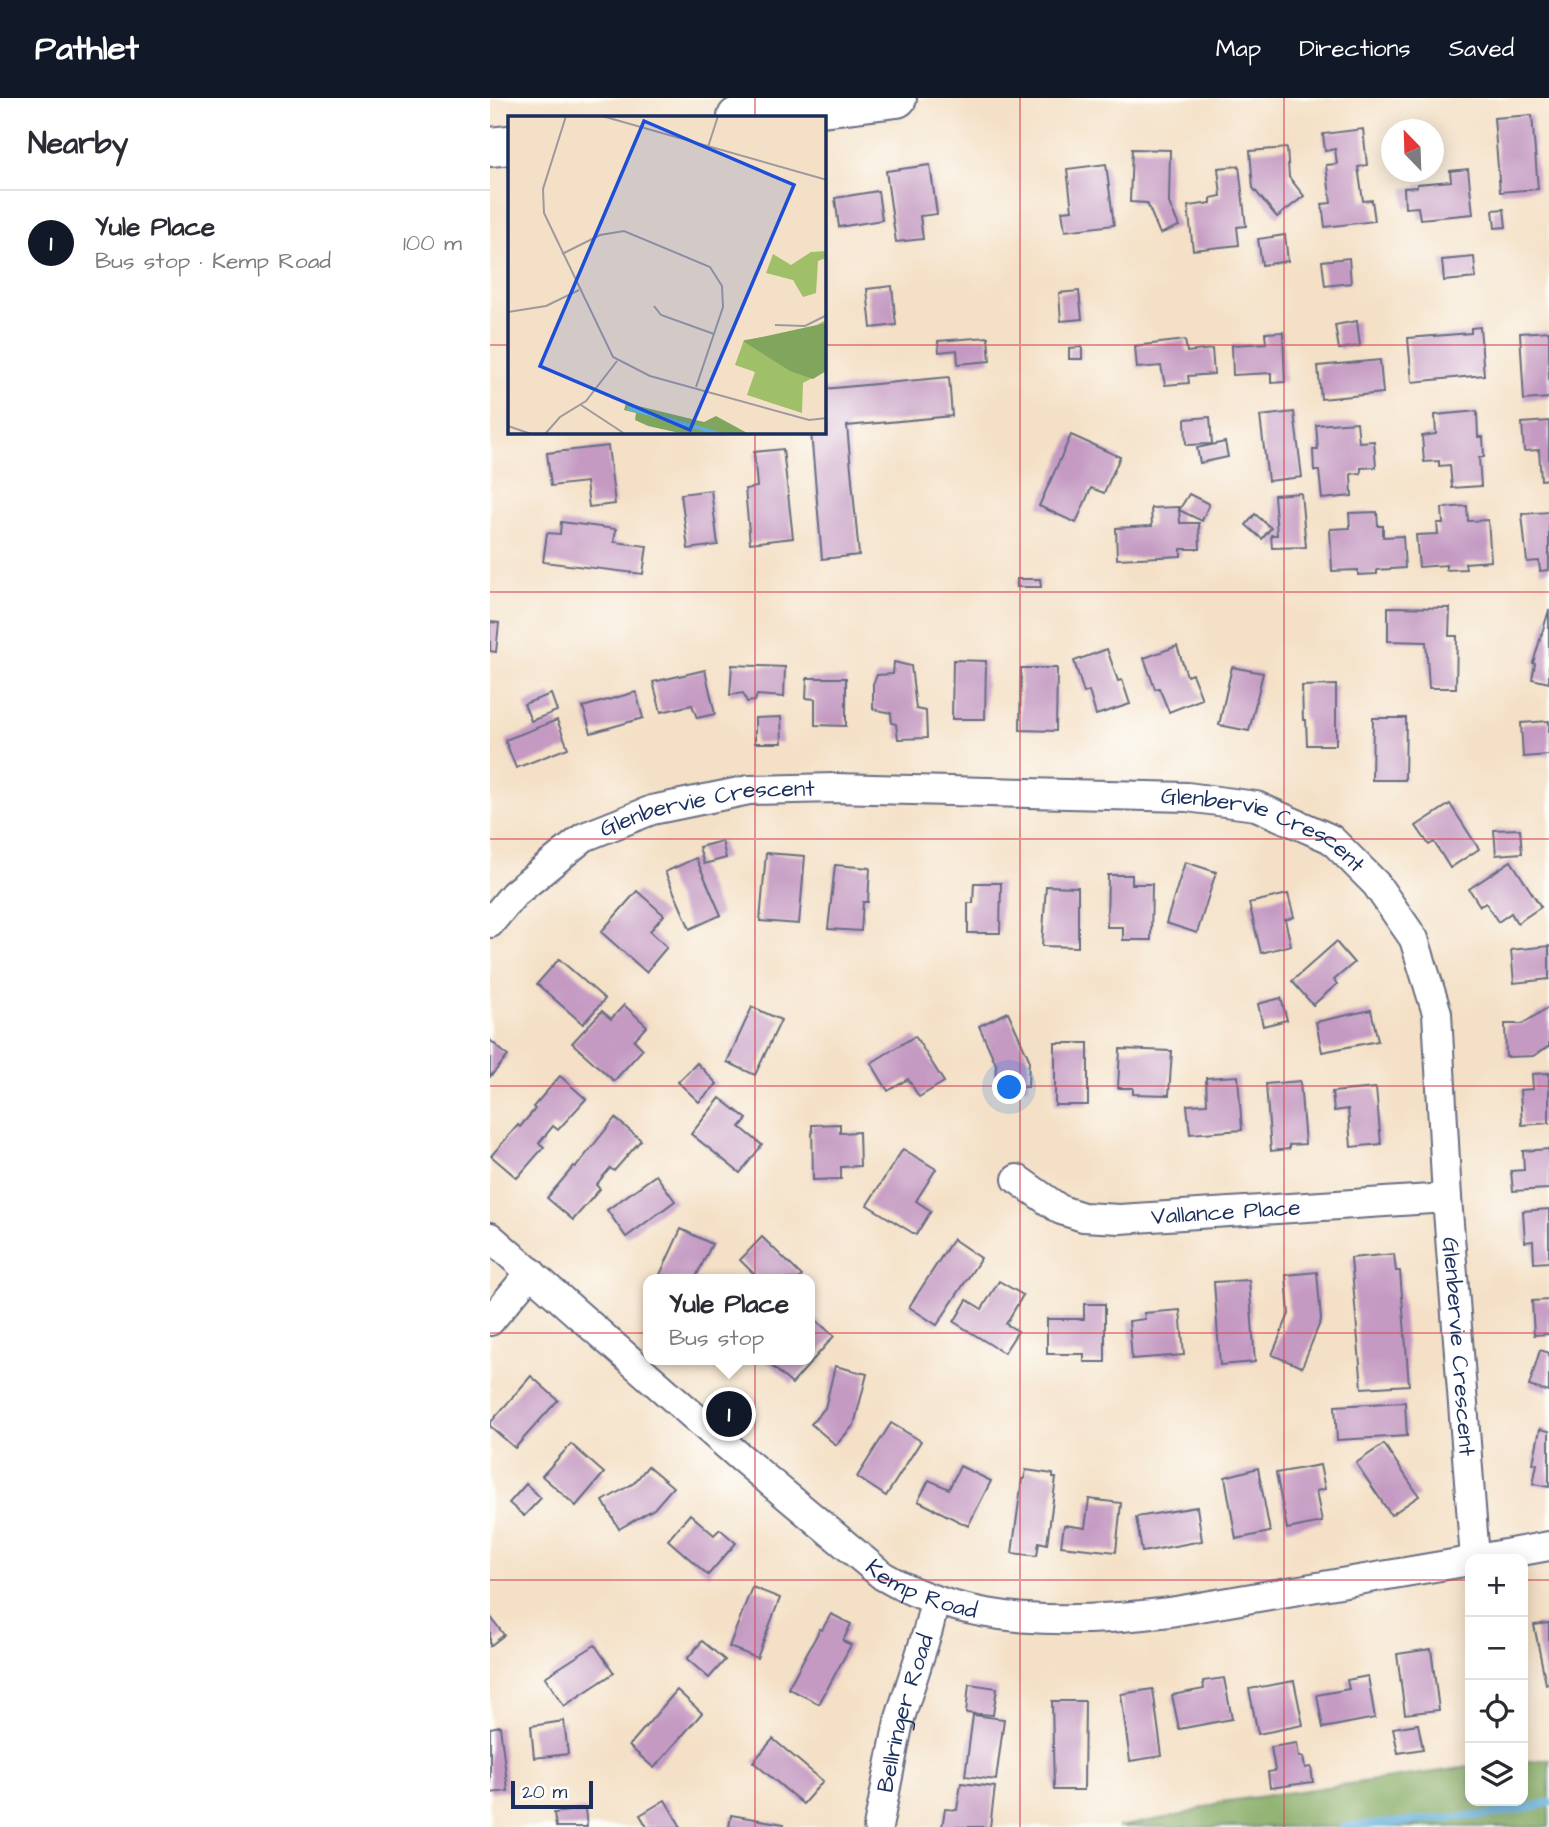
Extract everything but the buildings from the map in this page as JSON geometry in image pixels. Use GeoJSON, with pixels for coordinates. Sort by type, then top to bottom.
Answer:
{"type":"FeatureCollection","features":[{"type":"Feature","properties":{"kind":"main road"},"geometry":{"type":"LineString","coordinates":[[745,116],[897,98]]}},
{"type":"Feature","properties":{"kind":"main road"},"geometry":{"type":"LineString","coordinates":[[490,147],[508,145]]}},
{"type":"Feature","properties":{"kind":"street","name":"Glenbervie Crescent"},"geometry":{"type":"LineString","coordinates":[[490,923],[514,894],[583,837],[652,810],[749,790],[848,788],[1187,797],[1255,806],[1331,839],[1376,884],[1415,939],[1437,1013],[1447,1198],[1477,1554]]}},
{"type":"Feature","properties":{"kind":"street","name":"Vallance Place"},"geometry":{"type":"LineString","coordinates":[[1017,1179],[1061,1210],[1095,1218],[1120,1219],[1447,1198]]}},
{"type":"Feature","properties":{"kind":"street","name":"Kemp Road"},"geometry":{"type":"LineString","coordinates":[[490,1237],[739,1456],[883,1576],[935,1601],[1040,1619],[1122,1618],[1465,1562]]}},
{"type":"Feature","properties":{"kind":"street"},"geometry":{"type":"LineString","coordinates":[[490,1321],[531,1272]]}},
{"type":"Feature","properties":{"kind":"street"},"geometry":{"type":"LineString","coordinates":[[1505,1554],[1549,1546]]}},
{"type":"Feature","properties":{"kind":"street","name":"Bellringer Road"},"geometry":{"type":"LineString","coordinates":[[878,1827],[899,1721],[935,1601]]}},
{"type":"Feature","properties":{"kind":"green space"},"geometry":{"type":"Polygon","coordinates":[[[1549,1759],[1549,1827],[1118,1827],[1182,1815],[1221,1802],[1465,1768],[1465,1806],[1528,1806],[1528,1761],[1549,1759]]]}},
{"type":"Feature","properties":{"kind":"waterway"},"geometry":{"type":"LineString","coordinates":[[1344,1827],[1497,1814],[1549,1803]]}},
{"type":"Feature","properties":{"kind":"place","name":"Yule Place"},"geometry":{"type":"Point","coordinates":[729,1414]}}]}
